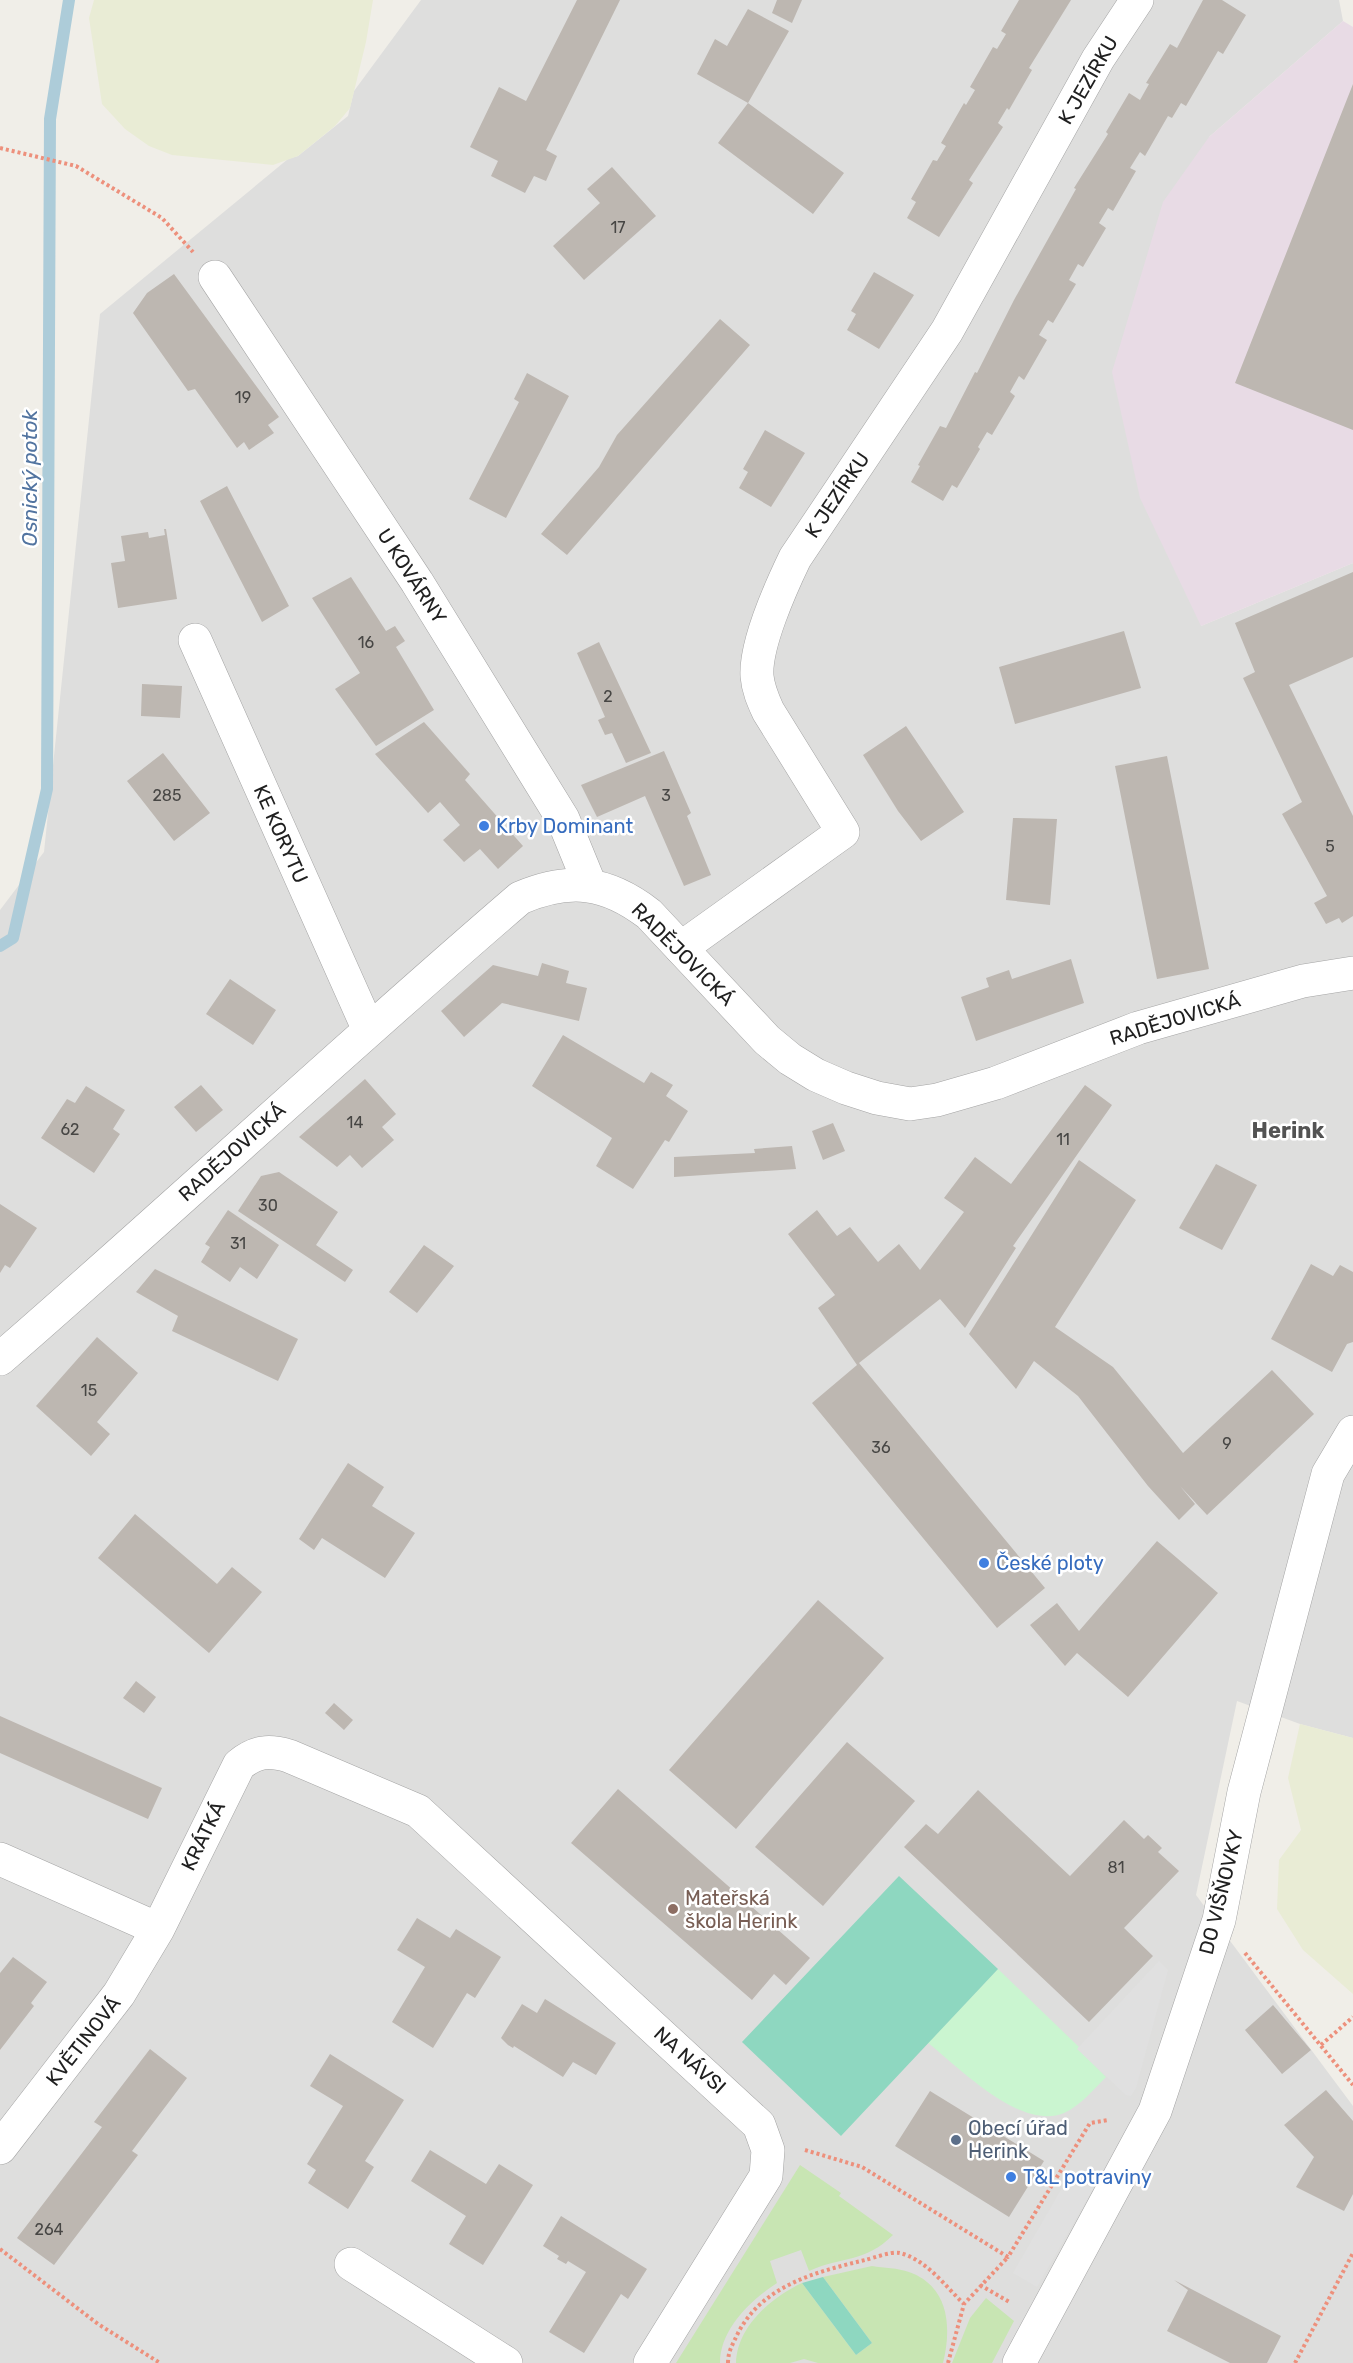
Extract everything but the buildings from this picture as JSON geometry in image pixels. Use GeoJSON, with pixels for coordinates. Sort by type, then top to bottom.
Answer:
{"type":"FeatureCollection","features":[{"type":"Feature","properties":{"kind":"street","name":"K JEZÍRKU"},"geometry":{"type":"LineString","coordinates":[[681,948],[843,832],[760,694],[758,661],[778,592],[795,558],[947,331],[1098,59],[1137,0]]}},
{"type":"Feature","properties":{"kind":"street","name":"U KOVÁRNY"},"geometry":{"type":"LineString","coordinates":[[215,277],[423,592],[563,819],[590,885]]}},
{"type":"Feature","properties":{"kind":"street","name":"KE KORYTU"},"geometry":{"type":"LineString","coordinates":[[195,640],[368,1028]]}},
{"type":"Feature","properties":{"kind":"street","name":"RADĚJOVICKÁ"},"geometry":{"type":"LineString","coordinates":[[0,1359],[109,1264],[368,1028],[520,898],[542,888],[566,884],[590,885],[612,890],[632,900],[649,914],[767,1040],[790,1059],[816,1075],[846,1088],[877,1098],[910,1104],[937,1100],[996,1083],[1138,1028],[1303,981],[1353,973]]}},
{"type":"Feature","properties":{"kind":"street","name":"DO VIŠŇOVKY"},"geometry":{"type":"LineString","coordinates":[[1019,2363],[1155,2111],[1218,1920],[1244,1792],[1328,1474],[1353,1432]]}},
{"type":"Feature","properties":{"kind":"street","name":"KRÁTKÁ"},"geometry":{"type":"LineString","coordinates":[[158,1929],[233,1775],[249,1757],[261,1752],[275,1752],[418,1811]]}},
{"type":"Feature","properties":{"kind":"street","name":"NA NÁVSI"},"geometry":{"type":"LineString","coordinates":[[418,1811],[750,2115],[764,2137],[769,2163],[766,2176],[650,2363]]}},
{"type":"Feature","properties":{"kind":"street"},"geometry":{"type":"LineString","coordinates":[[0,1860],[158,1929]]}},
{"type":"Feature","properties":{"kind":"street","name":"KVĚTINOVÁ"},"geometry":{"type":"LineString","coordinates":[[0,2148],[120,1994],[158,1929]]}},
{"type":"Feature","properties":{"kind":"street"},"geometry":{"type":"LineString","coordinates":[[351,2264],[506,2363]]}},
{"type":"Feature","properties":{"kind":"path"},"geometry":{"type":"LineString","coordinates":[[0,148],[76,165],[162,218],[215,277]]}},
{"type":"Feature","properties":{"kind":"path"},"geometry":{"type":"LineString","coordinates":[[1218,1920],[1353,2085]]}},
{"type":"Feature","properties":{"kind":"path"},"geometry":{"type":"LineString","coordinates":[[1321,2045],[1353,2017]]}},
{"type":"Feature","properties":{"kind":"path"},"geometry":{"type":"LineString","coordinates":[[948,2363],[964,2304],[1008,2257],[1090,2123],[1155,2111]]}},
{"type":"Feature","properties":{"kind":"path"},"geometry":{"type":"LineString","coordinates":[[764,2137],[861,2167],[1008,2257]]}},
{"type":"Feature","properties":{"kind":"path"},"geometry":{"type":"LineString","coordinates":[[0,2249],[98,2324],[160,2363]]}},
{"type":"Feature","properties":{"kind":"path"},"geometry":{"type":"LineString","coordinates":[[728,2363],[728,2352],[742,2325],[761,2304],[781,2288],[818,2271],[898,2253],[924,2264],[964,2304]]}},
{"type":"Feature","properties":{"kind":"path"},"geometry":{"type":"LineString","coordinates":[[1295,2363],[1353,2253]]}},
{"type":"Feature","properties":{"kind":"shaded area"},"geometry":{"type":"Polygon","coordinates":[[[421,0],[1339,0],[1343,21],[1209,137],[1201,626],[1353,563],[1353,1738],[1300,1724],[1237,1701],[1196,1895],[1353,2106],[1353,2363],[0,2363],[0,910],[44,852],[100,314],[288,159],[298,156],[348,116],[354,91],[421,0]]]}},
{"type":"Feature","properties":{"kind":"shaded area"},"geometry":{"type":"Polygon","coordinates":[[[1343,21],[1353,27],[1353,563],[1201,626],[1140,498],[1112,372],[1163,202],[1209,137],[1343,21]]]}},
{"type":"Feature","properties":{"kind":"shaded area"},"geometry":{"type":"Polygon","coordinates":[[[1159,1961],[1168,1970],[1136,2088],[1131,2096],[1126,2095],[1077,2049],[1159,1961]]]}},
{"type":"Feature","properties":{"kind":"shaded area"},"geometry":{"type":"Polygon","coordinates":[[[1069,2176],[1093,2189],[1037,2287],[1013,2273],[1069,2176]]]}},
{"type":"Feature","properties":{"kind":"green space"},"geometry":{"type":"Polygon","coordinates":[[[94,0],[373,0],[366,42],[350,108],[335,126],[298,156],[273,165],[172,155],[149,146],[125,129],[102,104],[89,18],[94,0]]]}},
{"type":"Feature","properties":{"kind":"green space"},"geometry":{"type":"Polygon","coordinates":[[[1300,1724],[1353,1738],[1353,1994],[1303,1950],[1277,1909],[1279,1860],[1301,1830],[1288,1778],[1300,1724]]]}},
{"type":"Feature","properties":{"kind":"green space"},"geometry":{"type":"Polygon","coordinates":[[[899,1876],[998,1969],[841,2136],[742,2042],[899,1876]]]}},
{"type":"Feature","properties":{"kind":"green space"},"geometry":{"type":"Polygon","coordinates":[[[998,1969],[1079,2047],[1078,2049],[1106,2077],[1081,2102],[1064,2113],[1047,2116],[1029,2113],[1010,2105],[973,2081],[928,2043],[998,1969]]]}},
{"type":"Feature","properties":{"kind":"green space"},"geometry":{"type":"Polygon","coordinates":[[[800,2165],[841,2193],[839,2196],[893,2235],[883,2244],[863,2255],[809,2271],[801,2250],[770,2261],[777,2283],[757,2298],[731,2327],[721,2350],[720,2363],[676,2363],[800,2165]]]}},
{"type":"Feature","properties":{"kind":"green space"},"geometry":{"type":"Polygon","coordinates":[[[872,2266],[909,2272],[922,2278],[940,2297],[947,2322],[943,2363],[818,2363],[804,2359],[790,2363],[736,2363],[743,2337],[758,2314],[779,2296],[802,2283],[856,2355],[872,2343],[823,2277],[872,2266]]]}},
{"type":"Feature","properties":{"kind":"green space"},"geometry":{"type":"Polygon","coordinates":[[[823,2277],[872,2343],[856,2355],[802,2283],[823,2277]]]}},
{"type":"Feature","properties":{"kind":"green space"},"geometry":{"type":"Polygon","coordinates":[[[986,2298],[1014,2321],[992,2363],[952,2363],[970,2318],[986,2298]]]}},
{"type":"Feature","properties":{"kind":"waterway","name":"Osnický potok"},"geometry":{"type":"LineString","coordinates":[[0,946],[13,938],[47,789],[50,119],[69,0]]}},
{"type":"Feature","properties":{"kind":"place","name":"Krby Dominant"},"geometry":{"type":"Point","coordinates":[484,826]}},
{"type":"Feature","properties":{"kind":"place","name":"České ploty"},"geometry":{"type":"Point","coordinates":[984,1563]}},
{"type":"Feature","properties":{"kind":"place","name":"Mateřská škola Herink"},"geometry":{"type":"Point","coordinates":[673,1909]}},
{"type":"Feature","properties":{"kind":"place","name":"Obecí úřad Herink"},"geometry":{"type":"Point","coordinates":[956,2140]}},
{"type":"Feature","properties":{"kind":"place","name":"T&L potraviny"},"geometry":{"type":"Point","coordinates":[1011,2177]}},
{"type":"Feature","properties":{"kind":"district","name":"Herink"},"geometry":{"type":"Point","coordinates":[1288,1130]}}]}
